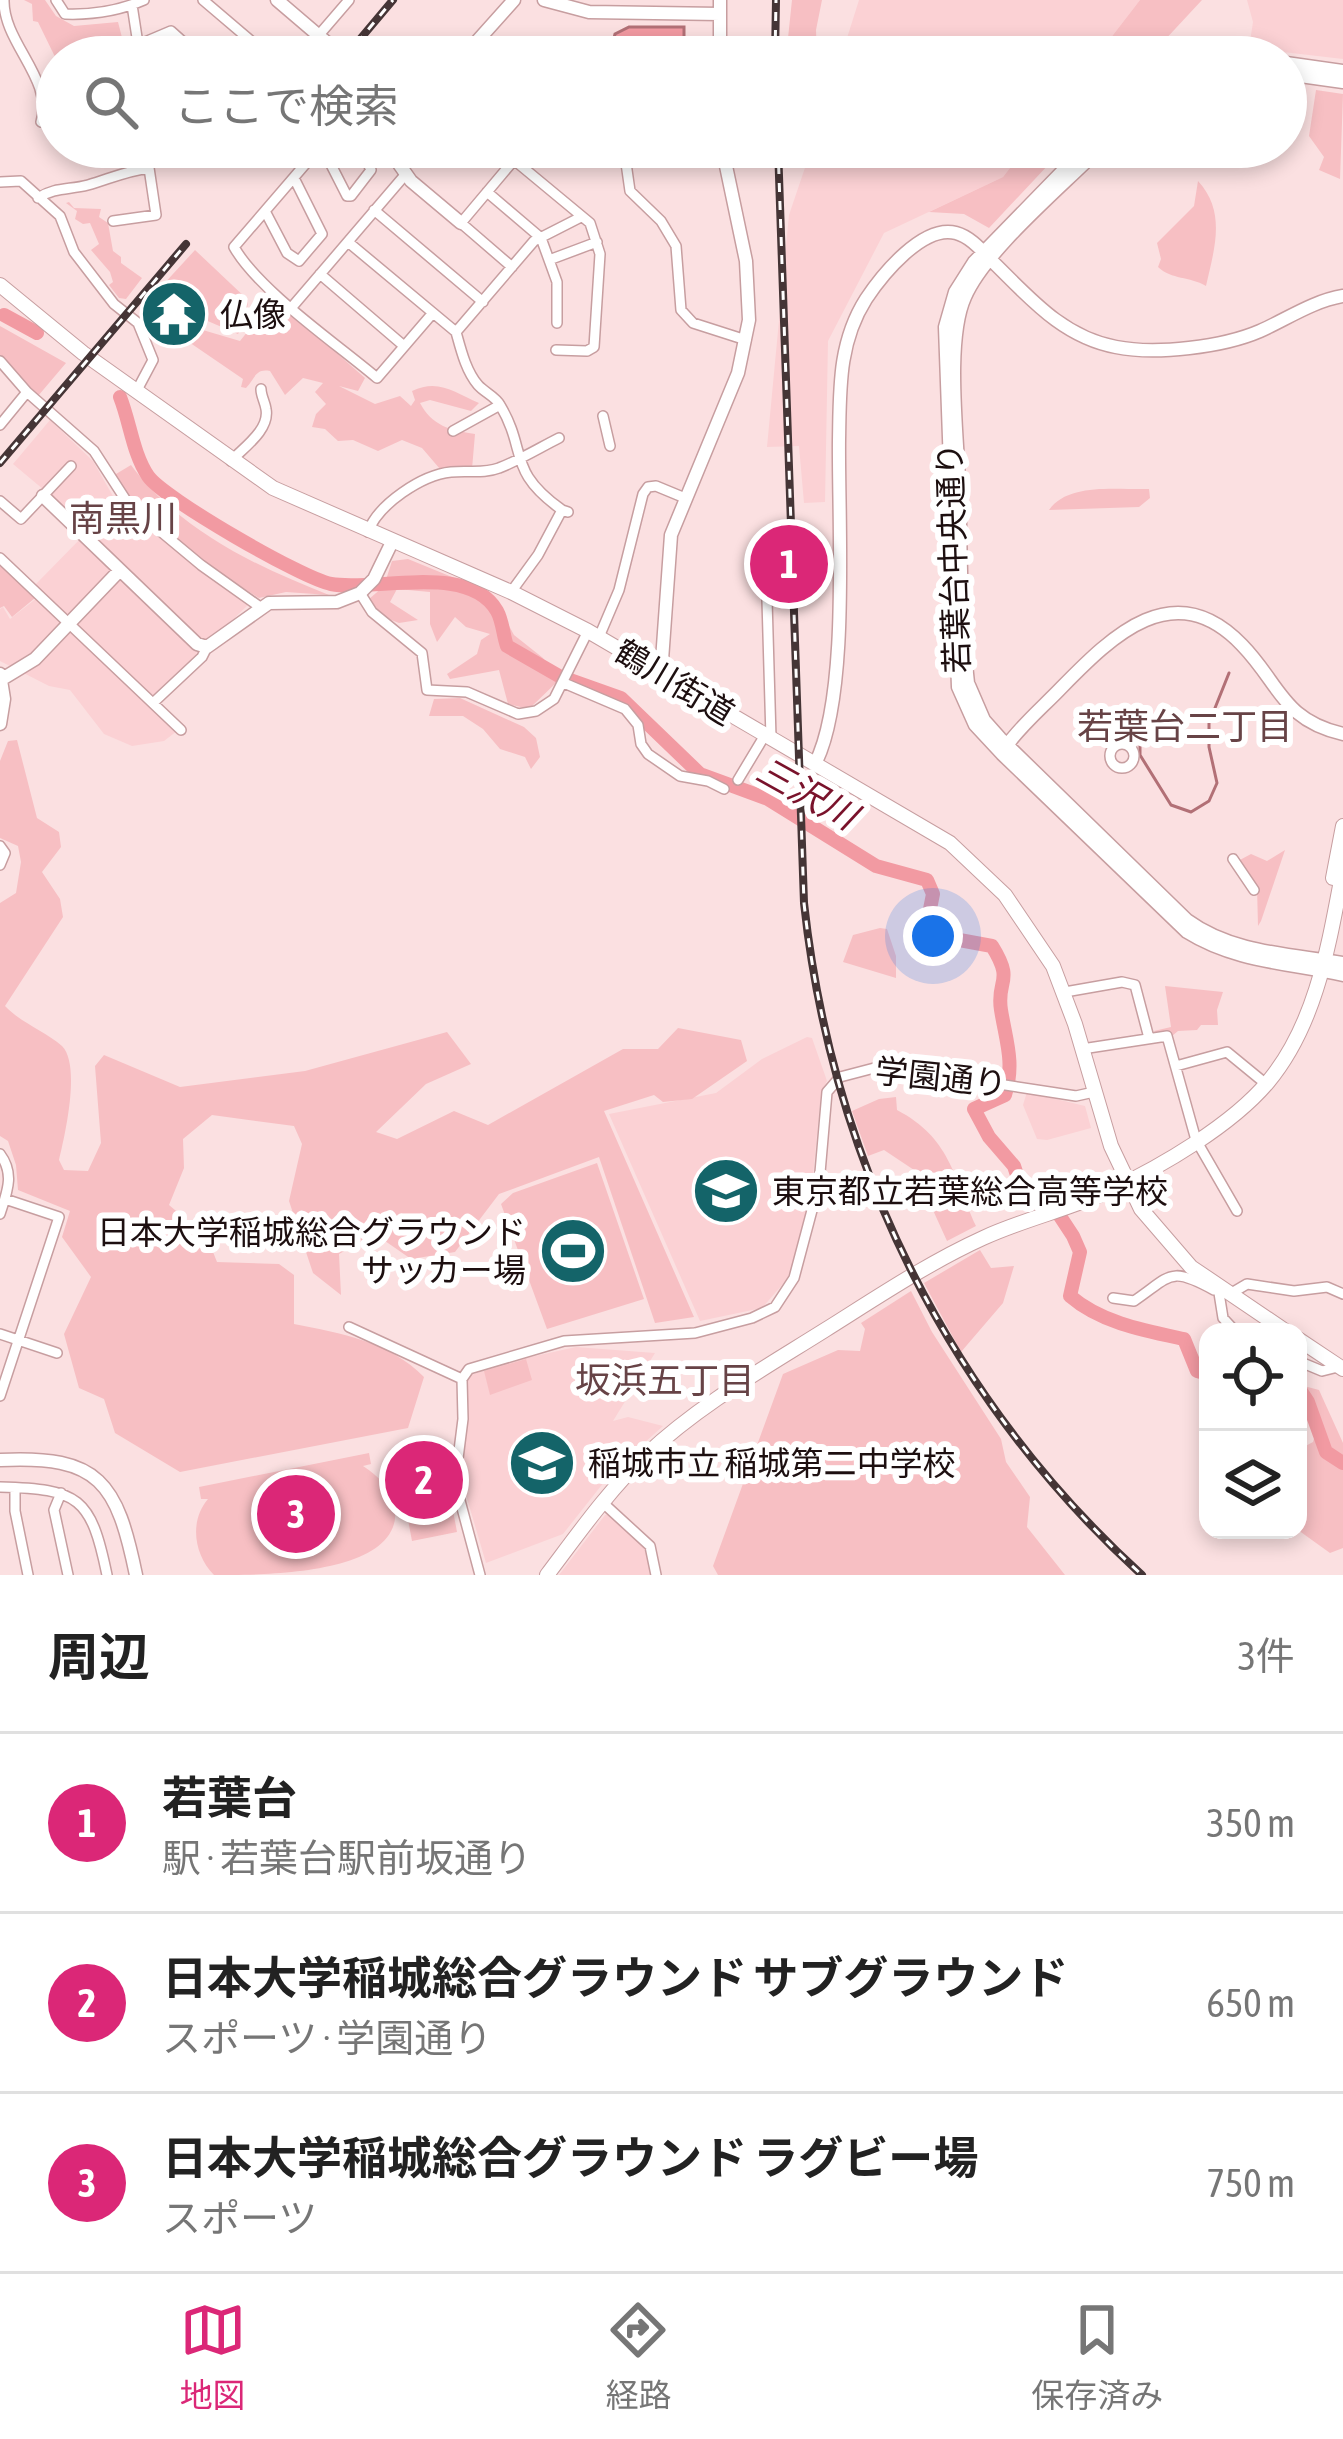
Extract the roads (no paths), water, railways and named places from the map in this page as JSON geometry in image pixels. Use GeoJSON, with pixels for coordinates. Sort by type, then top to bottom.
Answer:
{"type":"FeatureCollection","features":[{"type":"Feature","properties":{"kind":"main road","name":"鶴川街道"},"geometry":{"type":"LineString","coordinates":[[0,285],[7,301],[231,461],[295,500],[511,592],[594,634],[935,833],[980,868],[1026,921],[1065,992],[1126,1182],[1164,1239],[1191,1267],[1273,1323]]}},
{"type":"Feature","properties":{"kind":"main road"},"geometry":{"type":"LineString","coordinates":[[1321,965],[1320,942],[1343,826]]}},
{"type":"Feature","properties":{"kind":"main road"},"geometry":{"type":"LineString","coordinates":[[547,1575],[602,1502],[646,1456],[707,1405],[984,1237],[1126,1182],[1225,1122],[1266,1084],[1299,1036],[1329,942],[1343,870]]}},
{"type":"Feature","properties":{"kind":"main road"},"geometry":{"type":"LineString","coordinates":[[1307,1345],[1341,1368]]}},
{"type":"Feature","properties":{"kind":"street"},"geometry":{"type":"LineString","coordinates":[[4,0],[7,23],[36,86]]}},
{"type":"Feature","properties":{"kind":"street"},"geometry":{"type":"LineString","coordinates":[[56,0],[65,14],[98,13],[144,0]]}},
{"type":"Feature","properties":{"kind":"street"},"geometry":{"type":"LineString","coordinates":[[203,0],[245,36]]}},
{"type":"Feature","properties":{"kind":"street"},"geometry":{"type":"LineString","coordinates":[[277,0],[319,36]]}},
{"type":"Feature","properties":{"kind":"street"},"geometry":{"type":"LineString","coordinates":[[322,36],[349,0]]}},
{"type":"Feature","properties":{"kind":"street"},"geometry":{"type":"LineString","coordinates":[[482,36],[514,0]]}},
{"type":"Feature","properties":{"kind":"street"},"geometry":{"type":"LineString","coordinates":[[544,0],[573,10],[720,7]]}},
{"type":"Feature","properties":{"kind":"street"},"geometry":{"type":"LineString","coordinates":[[131,3],[136,36]]}},
{"type":"Feature","properties":{"kind":"street"},"geometry":{"type":"LineString","coordinates":[[1307,66],[1343,71]]}},
{"type":"Feature","properties":{"kind":"street"},"geometry":{"type":"LineString","coordinates":[[1307,77],[1343,82]]}},
{"type":"Feature","properties":{"kind":"street"},"geometry":{"type":"LineString","coordinates":[[303,168],[234,248],[260,282],[377,379],[432,314]]}},
{"type":"Feature","properties":{"kind":"street"},"geometry":{"type":"LineString","coordinates":[[332,168],[351,196],[370,168]]}},
{"type":"Feature","properties":{"kind":"street"},"geometry":{"type":"LineString","coordinates":[[400,168],[512,267]]}},
{"type":"Feature","properties":{"kind":"street"},"geometry":{"type":"LineString","coordinates":[[460,223],[507,168]]}},
{"type":"Feature","properties":{"kind":"street"},"geometry":{"type":"LineString","coordinates":[[523,168],[590,223],[597,242],[594,347],[556,350]]}},
{"type":"Feature","properties":{"kind":"street"},"geometry":{"type":"LineString","coordinates":[[627,168],[630,191],[661,221],[676,246],[680,310],[693,323],[746,340]]}},
{"type":"Feature","properties":{"kind":"street"},"geometry":{"type":"LineString","coordinates":[[661,674],[668,552],[685,497],[738,373],[746,340],[746,261],[726,168]]}},
{"type":"Feature","properties":{"kind":"street","name":"若葉台中央通り"},"geometry":{"type":"LineString","coordinates":[[1067,168],[955,292],[945,327],[954,629],[962,701],[975,725],[1007,749],[1187,932],[1238,956],[1321,965]]}},
{"type":"Feature","properties":{"kind":"street","name":"若葉台中央通り"},"geometry":{"type":"LineString","coordinates":[[989,253],[1079,168]]}},
{"type":"Feature","properties":{"kind":"street"},"geometry":{"type":"LineString","coordinates":[[38,198],[53,188],[149,169],[156,214],[113,221]]}},
{"type":"Feature","properties":{"kind":"street"},"geometry":{"type":"LineString","coordinates":[[292,307],[405,175]]}},
{"type":"Feature","properties":{"kind":"street"},"geometry":{"type":"LineString","coordinates":[[266,211],[287,253],[299,262],[322,234],[294,178]]}},
{"type":"Feature","properties":{"kind":"street"},"geometry":{"type":"LineString","coordinates":[[0,182],[21,181],[60,216],[74,253],[114,304],[138,323],[153,360],[136,392]]}},
{"type":"Feature","properties":{"kind":"street"},"geometry":{"type":"LineString","coordinates":[[487,192],[541,238],[557,282],[557,323]]}},
{"type":"Feature","properties":{"kind":"street"},"geometry":{"type":"LineString","coordinates":[[374,210],[483,302]]}},
{"type":"Feature","properties":{"kind":"street"},"geometry":{"type":"LineString","coordinates":[[456,332],[541,238],[581,217]]}},
{"type":"Feature","properties":{"kind":"street"},"geometry":{"type":"LineString","coordinates":[[815,764],[824,745],[830,705],[840,390],[846,341],[871,292],[929,236],[954,232],[989,253],[1062,326],[1117,348],[1220,343],[1262,330],[1343,292]]}},
{"type":"Feature","properties":{"kind":"street"},"geometry":{"type":"LineString","coordinates":[[348,242],[456,332],[479,386],[500,404],[516,457],[534,489],[565,511],[511,592]]}},
{"type":"Feature","properties":{"kind":"street"},"geometry":{"type":"LineString","coordinates":[[549,260],[597,242]]}},
{"type":"Feature","properties":{"kind":"street"},"geometry":{"type":"LineString","coordinates":[[320,274],[404,346]]}},
{"type":"Feature","properties":{"kind":"street"},"geometry":{"type":"LineString","coordinates":[[0,361],[27,392],[94,451],[129,505],[201,566],[260,607]]}},
{"type":"Feature","properties":{"kind":"street"},"geometry":{"type":"LineString","coordinates":[[231,461],[264,424],[261,389]]}},
{"type":"Feature","properties":{"kind":"street"},"geometry":{"type":"LineString","coordinates":[[0,425],[27,392]]}},
{"type":"Feature","properties":{"kind":"street"},"geometry":{"type":"LineString","coordinates":[[453,431],[500,404]]}},
{"type":"Feature","properties":{"kind":"street"},"geometry":{"type":"LineString","coordinates":[[603,416],[610,446]]}},
{"type":"Feature","properties":{"kind":"street"},"geometry":{"type":"LineString","coordinates":[[368,532],[371,522],[399,495],[421,484],[449,472],[498,469],[560,438]]}},
{"type":"Feature","properties":{"kind":"street"},"geometry":{"type":"LineString","coordinates":[[0,501],[21,519],[71,466]]}},
{"type":"Feature","properties":{"kind":"street"},"geometry":{"type":"LineString","coordinates":[[362,592],[371,612],[422,653],[428,690],[467,692],[518,714],[536,711],[554,699],[619,590],[648,487],[685,497]]}},
{"type":"Feature","properties":{"kind":"street"},"geometry":{"type":"LineString","coordinates":[[43,496],[197,644],[207,647],[219,643],[260,607],[286,600],[337,602],[362,592],[377,574],[392,542]]}},
{"type":"Feature","properties":{"kind":"street"},"geometry":{"type":"LineString","coordinates":[[0,558],[181,730]]}},
{"type":"Feature","properties":{"kind":"street"},"geometry":{"type":"LineString","coordinates":[[0,724],[1,676],[35,659],[120,570]]}},
{"type":"Feature","properties":{"kind":"street"},"geometry":{"type":"LineString","coordinates":[[738,780],[768,736],[767,600]]}},
{"type":"Feature","properties":{"kind":"street"},"geometry":{"type":"LineString","coordinates":[[1007,749],[1109,639],[1130,625],[1173,615],[1218,625],[1240,642],[1293,712],[1343,738]]}},
{"type":"Feature","properties":{"kind":"street"},"geometry":{"type":"LineString","coordinates":[[153,703],[202,658],[207,647]]}},
{"type":"Feature","properties":{"kind":"street"},"geometry":{"type":"LineString","coordinates":[[566,679],[625,709],[638,724],[648,754],[680,776],[724,789]]}},
{"type":"Feature","properties":{"kind":"street"},"geometry":{"type":"LineString","coordinates":[[0,846],[5,853],[0,865]]}},
{"type":"Feature","properties":{"kind":"street"},"geometry":{"type":"LineString","coordinates":[[1233,859],[1254,890]]}},
{"type":"Feature","properties":{"kind":"street"},"geometry":{"type":"LineString","coordinates":[[1321,965],[1343,963]]}},
{"type":"Feature","properties":{"kind":"street"},"geometry":{"type":"LineString","coordinates":[[1321,965],[1343,975]]}},
{"type":"Feature","properties":{"kind":"street"},"geometry":{"type":"LineString","coordinates":[[1065,992],[1122,982],[1135,985],[1149,1038]]}},
{"type":"Feature","properties":{"kind":"street"},"geometry":{"type":"LineString","coordinates":[[1082,1049],[1167,1036],[1196,1140],[1237,1211]]}},
{"type":"Feature","properties":{"kind":"street"},"geometry":{"type":"LineString","coordinates":[[1176,1066],[1227,1052],[1266,1084]]}},
{"type":"Feature","properties":{"kind":"street","name":"学園通り"},"geometry":{"type":"LineString","coordinates":[[462,1379],[478,1364],[565,1341],[695,1333],[765,1312],[783,1298],[794,1278],[819,1184],[825,1100],[831,1085],[857,1070],[882,1066],[1076,1096],[1094,1092]]}},
{"type":"Feature","properties":{"kind":"street"},"geometry":{"type":"LineString","coordinates":[[0,1154],[9,1172],[0,1214]]}},
{"type":"Feature","properties":{"kind":"street"},"geometry":{"type":"LineString","coordinates":[[0,1396],[59,1217],[5,1199]]}},
{"type":"Feature","properties":{"kind":"street"},"geometry":{"type":"LineString","coordinates":[[1113,1298],[1134,1301],[1157,1281],[1172,1276],[1193,1278],[1225,1293],[1247,1284],[1294,1291],[1328,1287],[1343,1294]]}},
{"type":"Feature","properties":{"kind":"street"},"geometry":{"type":"LineString","coordinates":[[1225,1293],[1223,1318],[1228,1323]]}},
{"type":"Feature","properties":{"kind":"street"},"geometry":{"type":"LineString","coordinates":[[349,1327],[462,1379],[463,1418],[455,1482],[480,1575]]}},
{"type":"Feature","properties":{"kind":"street"},"geometry":{"type":"LineString","coordinates":[[0,1334],[57,1352]]}},
{"type":"Feature","properties":{"kind":"street"},"geometry":{"type":"LineString","coordinates":[[1307,1365],[1322,1371],[1341,1368]]}},
{"type":"Feature","properties":{"kind":"street"},"geometry":{"type":"LineString","coordinates":[[0,1460],[56,1460],[95,1480],[121,1509],[136,1575]]}},
{"type":"Feature","properties":{"kind":"street"},"geometry":{"type":"LineString","coordinates":[[0,1487],[61,1493],[83,1508],[95,1525],[107,1575]]}},
{"type":"Feature","properties":{"kind":"street"},"geometry":{"type":"LineString","coordinates":[[15,1488],[28,1575]]}},
{"type":"Feature","properties":{"kind":"street"},"geometry":{"type":"LineString","coordinates":[[61,1493],[54,1510],[68,1575]]}},
{"type":"Feature","properties":{"kind":"street"},"geometry":{"type":"LineString","coordinates":[[602,1502],[650,1546],[656,1575]]}},
{"type":"Feature","properties":{"kind":"waterway","name":"三沢川"},"geometry":{"type":"LineString","coordinates":[[4,315],[37,333]]}},
{"type":"Feature","properties":{"kind":"waterway","name":"三沢川"},"geometry":{"type":"LineString","coordinates":[[120,397],[148,476],[235,536],[331,584],[444,583],[484,596],[499,615],[507,646],[559,676],[621,698],[700,774],[768,799],[876,866],[927,880],[933,894],[927,924],[943,937],[992,946],[1002,967],[1000,1000],[1009,1052],[1008,1083],[1005,1095],[974,1109],[1018,1178],[1048,1198],[1073,1236],[1080,1252],[1070,1296],[1110,1319],[1184,1339],[1199,1372]]}},
{"type":"Feature","properties":{"kind":"waterway"},"geometry":{"type":"LineString","coordinates":[[1140,744],[1140,755],[1171,805],[1191,812],[1209,801],[1217,783],[1209,723],[1229,673]]}},
{"type":"Feature","properties":{"kind":"waterway","name":"三沢川"},"geometry":{"type":"LineString","coordinates":[[1307,1400],[1326,1452],[1343,1463]]}},
{"type":"Feature","properties":{"kind":"railway"},"geometry":{"type":"LineString","coordinates":[[363,36],[393,0]]}},
{"type":"Feature","properties":{"kind":"railway"},"geometry":{"type":"LineString","coordinates":[[775,36],[776,0]]}},
{"type":"Feature","properties":{"kind":"railway"},"geometry":{"type":"LineString","coordinates":[[779,168],[804,903],[819,999],[841,1093],[872,1183],[911,1270],[958,1353],[1012,1432],[1073,1506],[1142,1575]]}},
{"type":"Feature","properties":{"kind":"railway"},"geometry":{"type":"LineString","coordinates":[[0,463],[186,244]]}},
{"type":"Feature","properties":{"kind":"place","name":"仏像"},"geometry":{"type":"Point","coordinates":[174,314]}},
{"type":"Feature","properties":{"kind":"place","name":"若葉台"},"geometry":{"type":"Point","coordinates":[789,564]}},
{"type":"Feature","properties":{"kind":"place","name":"東京都立若葉総合高等学校"},"geometry":{"type":"Point","coordinates":[726,1191]}},
{"type":"Feature","properties":{"kind":"place","name":"日本大学稲城総合グラウンド サッカー場"},"geometry":{"type":"Point","coordinates":[573,1251]}},
{"type":"Feature","properties":{"kind":"place","name":"稲城市立 稲城第二中学校"},"geometry":{"type":"Point","coordinates":[542,1463]}},
{"type":"Feature","properties":{"kind":"place","name":"日本大学稲城総合グラウンド サブグラウンド"},"geometry":{"type":"Point","coordinates":[424,1480]}},
{"type":"Feature","properties":{"kind":"place","name":"日本大学稲城総合グラウンド ラグビー場"},"geometry":{"type":"Point","coordinates":[296,1514]}},
{"type":"Feature","properties":{"kind":"district","name":"南黒川"},"geometry":{"type":"Point","coordinates":[123,518]}},
{"type":"Feature","properties":{"kind":"district","name":"若葉台二丁目"},"geometry":{"type":"Point","coordinates":[1185,726]}},
{"type":"Feature","properties":{"kind":"district","name":"坂浜五丁目"},"geometry":{"type":"Point","coordinates":[665,1380]}}]}
